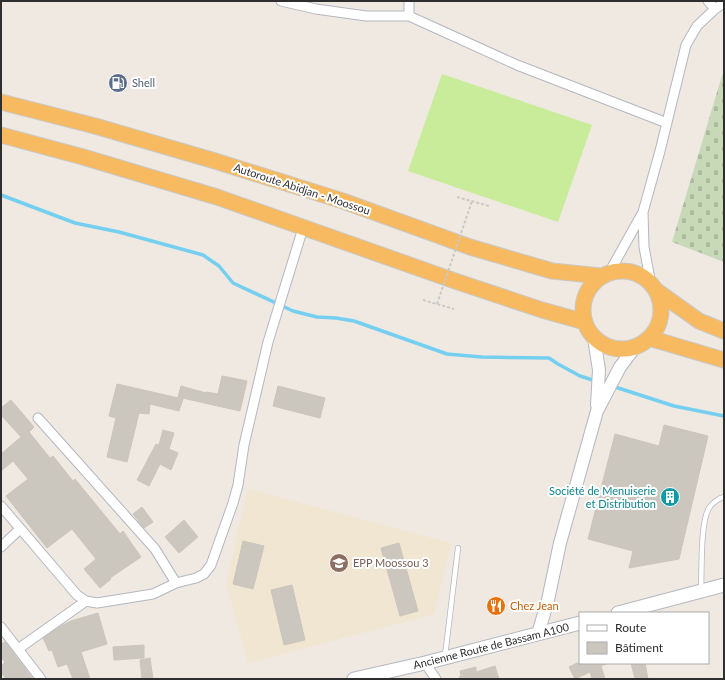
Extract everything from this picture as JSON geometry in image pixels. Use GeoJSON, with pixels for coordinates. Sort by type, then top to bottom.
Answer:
{"type":"FeatureCollection","features":[{"type":"Feature","properties":{"kind":"highway","name":"Autoroute Abidjan - Moossou"},"geometry":{"type":"LineString","coordinates":[[1,102],[95,126],[343,201],[470,247],[552,272],[605,275]]}},
{"type":"Feature","properties":{"kind":"highway"},"geometry":{"type":"LineString","coordinates":[[1,134],[217,197],[534,308],[584,322]]}},
{"type":"Feature","properties":{"kind":"highway"},"geometry":{"type":"LineString","coordinates":[[654,288],[661,303],[661,316],[657,328],[649,338],[635,347],[624,349],[613,348],[594,338],[588,330],[584,322],[582,309],[585,296],[591,285],[605,275],[620,271],[632,272],[642,276],[654,288],[699,321],[724,331]]}},
{"type":"Feature","properties":{"kind":"highway"},"geometry":{"type":"LineString","coordinates":[[649,338],[724,360]]}},
{"type":"Feature","properties":{"kind":"main road"},"geometry":{"type":"LineString","coordinates":[[622,612],[724,585]]}},
{"type":"Feature","properties":{"kind":"main road","name":"Ancienne Route de Bassam A100"},"geometry":{"type":"LineString","coordinates":[[354,679],[426,663],[579,623]]}},
{"type":"Feature","properties":{"kind":"street"},"geometry":{"type":"LineString","coordinates":[[281,1],[316,9],[366,16],[409,16],[517,65],[667,123]]}},
{"type":"Feature","properties":{"kind":"street"},"geometry":{"type":"LineString","coordinates":[[409,1],[409,16]]}},
{"type":"Feature","properties":{"kind":"street"},"geometry":{"type":"LineString","coordinates":[[708,1],[715,9]]}},
{"type":"Feature","properties":{"kind":"street"},"geometry":{"type":"LineString","coordinates":[[605,275],[643,212],[686,45],[697,26],[715,9],[724,3]]}},
{"type":"Feature","properties":{"kind":"street"},"geometry":{"type":"LineString","coordinates":[[643,212],[644,247],[654,288]]}},
{"type":"Feature","properties":{"kind":"street"},"geometry":{"type":"LineString","coordinates":[[1,506],[77,595],[86,601],[97,603],[153,594],[176,583],[196,578],[204,574],[211,565],[238,485],[244,445],[268,342],[303,228]]}},
{"type":"Feature","properties":{"kind":"street"},"geometry":{"type":"LineString","coordinates":[[594,338],[599,370],[597,411]]}},
{"type":"Feature","properties":{"kind":"street"},"geometry":{"type":"LineString","coordinates":[[538,634],[548,600],[560,544],[597,411],[620,367],[635,347]]}},
{"type":"Feature","properties":{"kind":"street"},"geometry":{"type":"LineString","coordinates":[[38,418],[155,549],[176,583]]}},
{"type":"Feature","properties":{"kind":"street"},"geometry":{"type":"LineString","coordinates":[[1,547],[20,529]]}},
{"type":"Feature","properties":{"kind":"street"},"geometry":{"type":"LineString","coordinates":[[18,649],[86,601]]}},
{"type":"Feature","properties":{"kind":"street"},"geometry":{"type":"LineString","coordinates":[[1,627],[41,679]]}},
{"type":"Feature","properties":{"kind":"street"},"geometry":{"type":"LineString","coordinates":[[426,663],[436,679]]}},
{"type":"Feature","properties":{"kind":"lane"},"geometry":{"type":"LineString","coordinates":[[701,591],[704,521],[710,507],[720,498],[724,497]]}},
{"type":"Feature","properties":{"kind":"lane"},"geometry":{"type":"LineString","coordinates":[[445,658],[458,548]]}},
{"type":"Feature","properties":{"kind":"path"},"geometry":{"type":"LineString","coordinates":[[458,197],[488,206]]}},
{"type":"Feature","properties":{"kind":"path"},"geometry":{"type":"LineString","coordinates":[[437,304],[472,201]]}},
{"type":"Feature","properties":{"kind":"path"},"geometry":{"type":"LineString","coordinates":[[423,300],[454,309]]}},
{"type":"Feature","properties":{"kind":"shaded area","name":"EPP Moossou 3"},"geometry":{"type":"Polygon","coordinates":[[[248,489],[451,543],[434,614],[248,663],[226,583],[248,489]]]}},
{"type":"Feature","properties":{"kind":"green space"},"geometry":{"type":"Polygon","coordinates":[[[724,69],[724,262],[672,242],[724,69]]]}},
{"type":"Feature","properties":{"kind":"green space"},"geometry":{"type":"Polygon","coordinates":[[[442,74],[592,125],[558,222],[408,171],[442,74]]]}},
{"type":"Feature","properties":{"kind":"building"},"geometry":{"type":"Polygon","coordinates":[[[222,376],[247,381],[240,411],[178,397],[181,386],[206,393],[218,394],[222,376]]]}},
{"type":"Feature","properties":{"kind":"building"},"geometry":{"type":"Polygon","coordinates":[[[117,384],[183,399],[179,411],[150,404],[149,414],[139,413],[127,462],[107,457],[116,418],[109,416],[117,384]]]}},
{"type":"Feature","properties":{"kind":"building"},"geometry":{"type":"Polygon","coordinates":[[[278,386],[325,398],[320,418],[273,406],[278,386]]]}},
{"type":"Feature","properties":{"kind":"building"},"geometry":{"type":"Polygon","coordinates":[[[11,400],[34,427],[29,432],[50,458],[53,456],[73,481],[75,479],[120,534],[123,531],[141,557],[110,578],[111,579],[100,588],[84,569],[96,559],[72,529],[47,548],[6,496],[28,479],[13,461],[1,471],[1,454],[21,437],[1,415],[1,408],[11,400]]]}},
{"type":"Feature","properties":{"kind":"building"},"geometry":{"type":"Polygon","coordinates":[[[664,425],[708,436],[679,559],[629,568],[633,551],[588,539],[615,434],[659,446],[664,425]]]}},
{"type":"Feature","properties":{"kind":"building"},"geometry":{"type":"Polygon","coordinates":[[[163,430],[174,433],[169,449],[178,453],[171,470],[160,464],[149,486],[137,480],[156,444],[159,445],[163,430]]]}},
{"type":"Feature","properties":{"kind":"building"},"geometry":{"type":"Polygon","coordinates":[[[142,507],[153,522],[144,528],[133,514],[142,507]]]}},
{"type":"Feature","properties":{"kind":"building"},"geometry":{"type":"Polygon","coordinates":[[[184,520],[198,537],[179,553],[165,537],[184,520]]]}},
{"type":"Feature","properties":{"kind":"building"},"geometry":{"type":"Polygon","coordinates":[[[243,541],[264,546],[253,589],[233,584],[243,541]]]}},
{"type":"Feature","properties":{"kind":"building"},"geometry":{"type":"Polygon","coordinates":[[[399,543],[418,611],[400,616],[381,548],[399,543]]]}},
{"type":"Feature","properties":{"kind":"building"},"geometry":{"type":"Polygon","coordinates":[[[292,585],[305,640],[284,645],[271,590],[292,585]]]}},
{"type":"Feature","properties":{"kind":"building"},"geometry":{"type":"Polygon","coordinates":[[[98,613],[107,644],[81,652],[90,679],[73,679],[67,664],[58,667],[52,650],[49,651],[43,638],[71,621],[98,613]]]}},
{"type":"Feature","properties":{"kind":"building"},"geometry":{"type":"Polygon","coordinates":[[[5,642],[33,679],[6,679],[1,672],[1,666],[5,662],[1,657],[1,644],[5,642]]]}},
{"type":"Feature","properties":{"kind":"building"},"geometry":{"type":"Polygon","coordinates":[[[144,645],[144,658],[114,660],[113,647],[144,645]]]}},
{"type":"Feature","properties":{"kind":"building"},"geometry":{"type":"Polygon","coordinates":[[[150,658],[153,679],[142,679],[140,660],[150,658]]]}},
{"type":"Feature","properties":{"kind":"building"},"geometry":{"type":"Polygon","coordinates":[[[577,663],[606,664],[601,666],[605,679],[592,679],[590,672],[575,679],[569,667],[577,663]]]}},
{"type":"Feature","properties":{"kind":"building"},"geometry":{"type":"Polygon","coordinates":[[[631,664],[645,664],[648,679],[635,679],[631,664]]]}},
{"type":"Feature","properties":{"kind":"building"},"geometry":{"type":"Polygon","coordinates":[[[495,666],[499,679],[460,679],[459,677],[461,676],[460,671],[476,667],[476,672],[495,666]]]}},
{"type":"Feature","properties":{"kind":"waterway"},"geometry":{"type":"LineString","coordinates":[[1,195],[75,223],[119,232],[203,255],[219,266],[233,283],[293,311],[317,317],[354,321],[447,354],[482,357],[549,358],[580,376],[596,381]]}},
{"type":"Feature","properties":{"kind":"waterway"},"geometry":{"type":"LineString","coordinates":[[612,386],[674,406],[724,416]]}},
{"type":"Feature","properties":{"kind":"place","name":"Shell"},"geometry":{"type":"Point","coordinates":[118,83]}},
{"type":"Feature","properties":{"kind":"place","name":"Société de Menuiserie et Distribution"},"geometry":{"type":"Point","coordinates":[670,497]}},
{"type":"Feature","properties":{"kind":"place","name":"EPP Moossou 3"},"geometry":{"type":"Point","coordinates":[339,563]}},
{"type":"Feature","properties":{"kind":"place","name":"Chez Jean"},"geometry":{"type":"Point","coordinates":[496,606]}}]}
